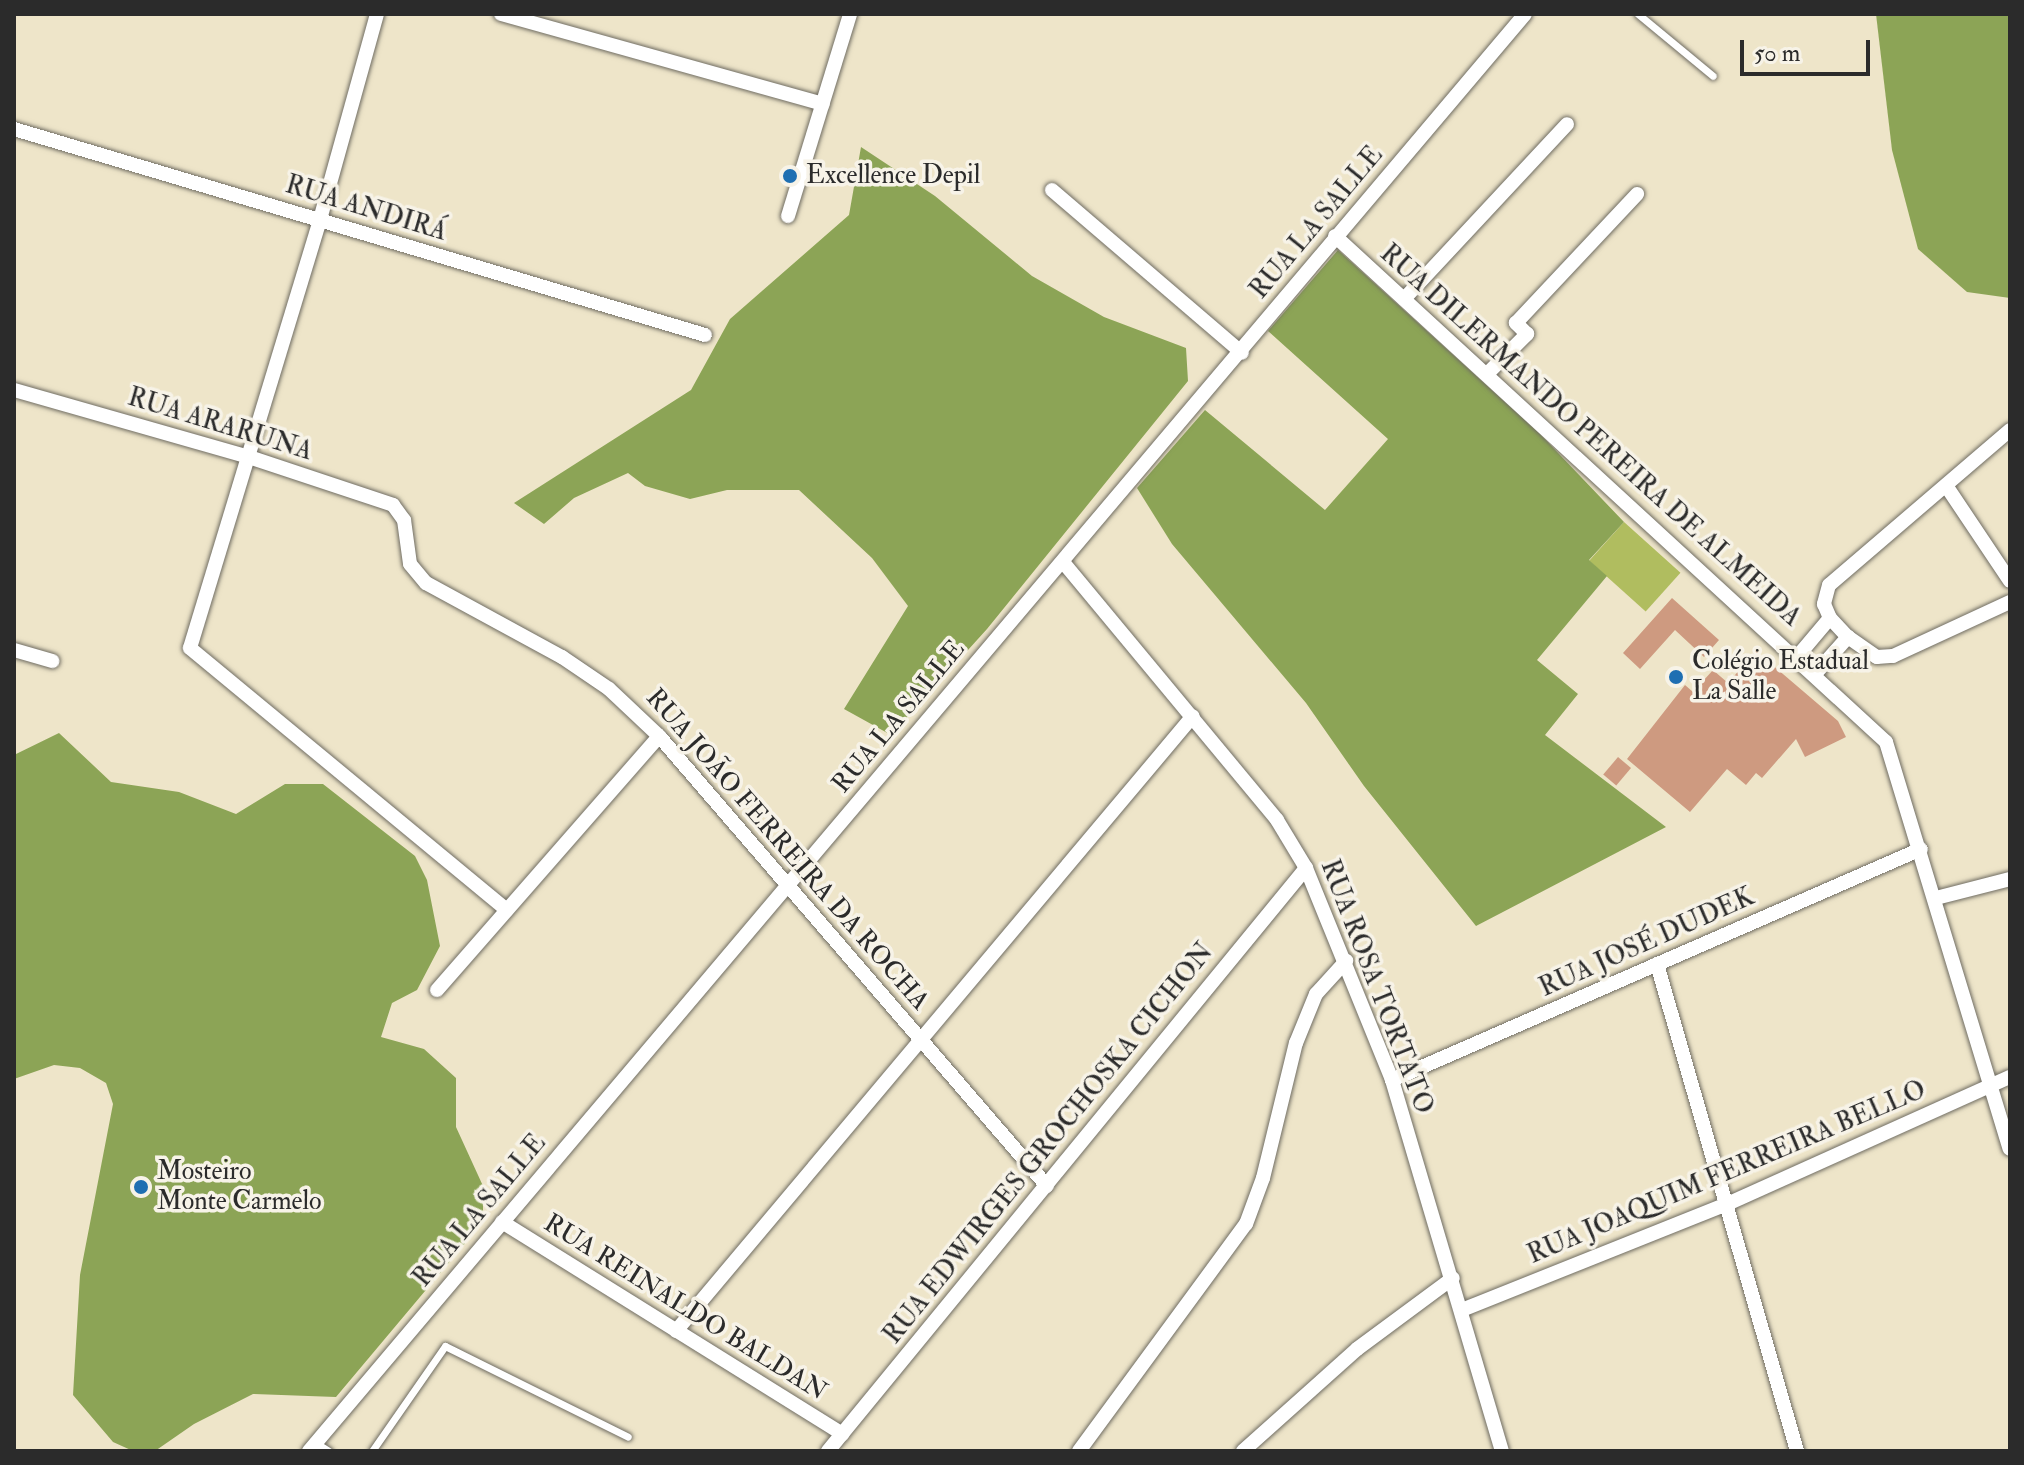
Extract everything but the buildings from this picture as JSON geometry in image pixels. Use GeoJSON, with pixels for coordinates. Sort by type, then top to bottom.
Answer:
{"type":"FeatureCollection","features":[{"type":"Feature","properties":{"kind":"street"},"geometry":{"type":"LineString","coordinates":[[377,14],[320,220],[190,648],[507,910]]}},
{"type":"Feature","properties":{"kind":"street"},"geometry":{"type":"LineString","coordinates":[[501,14],[823,104]]}},
{"type":"Feature","properties":{"kind":"street"},"geometry":{"type":"LineString","coordinates":[[788,216],[850,14]]}},
{"type":"Feature","properties":{"kind":"street","name":"RUA LA SALLE"},"geometry":{"type":"LineString","coordinates":[[318,1448],[502,1222],[1242,353],[1335,236],[1525,14]]}},
{"type":"Feature","properties":{"kind":"street"},"geometry":{"type":"LineString","coordinates":[[1404,299],[1567,124]]}},
{"type":"Feature","properties":{"kind":"street","name":"RUA ANDIRÁ"},"geometry":{"type":"LineString","coordinates":[[14,129],[705,335]]}},
{"type":"Feature","properties":{"kind":"street"},"geometry":{"type":"LineString","coordinates":[[1052,190],[1242,353]]}},
{"type":"Feature","properties":{"kind":"street"},"geometry":{"type":"LineString","coordinates":[[1487,374],[1527,334],[1516,323],[1637,194]]}},
{"type":"Feature","properties":{"kind":"street","name":"RUA DILERMANDO PEREIRA DE ALMEIDA"},"geometry":{"type":"LineString","coordinates":[[1335,236],[1797,657],[1886,742],[2010,1149]]}},
{"type":"Feature","properties":{"kind":"street","name":"RUA ARARUNA"},"geometry":{"type":"LineString","coordinates":[[14,390],[246,456],[393,505],[404,520]]}},
{"type":"Feature","properties":{"kind":"street"},"geometry":{"type":"LineString","coordinates":[[2010,430],[1829,585],[1824,604],[1830,618],[1848,637],[1877,657],[1893,656],[2010,602]]}},
{"type":"Feature","properties":{"kind":"street"},"geometry":{"type":"LineString","coordinates":[[1947,487],[2010,581]]}},
{"type":"Feature","properties":{"kind":"street","name":"RUA JOÃO FERREIRA DA ROCHA"},"geometry":{"type":"LineString","coordinates":[[404,520],[410,564],[426,583],[562,657],[609,689],[659,736],[1047,1186]]}},
{"type":"Feature","properties":{"kind":"street","name":"RUA ROSA TORTATO"},"geometry":{"type":"LineString","coordinates":[[1063,562],[1277,820],[1306,868],[1392,1080],[1502,1451]]}},
{"type":"Feature","properties":{"kind":"street"},"geometry":{"type":"LineString","coordinates":[[1797,657],[1830,618]]}},
{"type":"Feature","properties":{"kind":"street"},"geometry":{"type":"LineString","coordinates":[[1815,674],[1848,637]]}},
{"type":"Feature","properties":{"kind":"street"},"geometry":{"type":"LineString","coordinates":[[14,650],[52,661]]}},
{"type":"Feature","properties":{"kind":"street"},"geometry":{"type":"LineString","coordinates":[[676,1331],[1193,716]]}},
{"type":"Feature","properties":{"kind":"street"},"geometry":{"type":"LineString","coordinates":[[437,990],[659,736]]}},
{"type":"Feature","properties":{"kind":"street","name":"RUA JOSÉ DUDEK"},"geometry":{"type":"LineString","coordinates":[[1392,1080],[1921,849]]}},
{"type":"Feature","properties":{"kind":"street","name":"RUA EDWIRGES GROCHOSKA CICHON"},"geometry":{"type":"LineString","coordinates":[[828,1451],[1306,868]]}},
{"type":"Feature","properties":{"kind":"street"},"geometry":{"type":"LineString","coordinates":[[1936,898],[2010,879]]}},
{"type":"Feature","properties":{"kind":"street"},"geometry":{"type":"LineString","coordinates":[[1079,1451],[1246,1224],[1263,1178],[1296,1043],[1316,994],[1346,961]]}},
{"type":"Feature","properties":{"kind":"street"},"geometry":{"type":"LineString","coordinates":[[1657,964],[1797,1451]]}},
{"type":"Feature","properties":{"kind":"street","name":"RUA JOAQUIM FERREIRA BELLO"},"geometry":{"type":"LineString","coordinates":[[1462,1310],[1725,1205],[2010,1077]]}},
{"type":"Feature","properties":{"kind":"street","name":"RUA REINALDO BALDAN"},"geometry":{"type":"LineString","coordinates":[[502,1222],[842,1434]]}},
{"type":"Feature","properties":{"kind":"street"},"geometry":{"type":"LineString","coordinates":[[1243,1451],[1357,1349],[1453,1278]]}},
{"type":"Feature","properties":{"kind":"lane"},"geometry":{"type":"LineString","coordinates":[[1638,14],[1713,76]]}},
{"type":"Feature","properties":{"kind":"lane"},"geometry":{"type":"LineString","coordinates":[[372,1451],[445,1346],[628,1437]]}},
{"type":"Feature","properties":{"kind":"green space"},"geometry":{"type":"Polygon","coordinates":[[[1876,14],[2010,14],[2010,298],[1967,292],[1918,249],[1892,150],[1876,14]]]}},
{"type":"Feature","properties":{"kind":"green space"},"geometry":{"type":"Polygon","coordinates":[[[861,147],[935,196],[1032,276],[1104,317],[1186,348],[1188,381],[987,629],[891,735],[844,709],[908,606],[872,558],[799,490],[727,490],[690,499],[645,486],[628,473],[574,498],[544,524],[514,503],[691,390],[730,319],[849,215],[861,147]]]}},
{"type":"Feature","properties":{"kind":"green space"},"geometry":{"type":"Polygon","coordinates":[[[1338,250],[1540,434],[1624,522],[1589,560],[1607,576],[1537,660],[1578,694],[1545,735],[1666,827],[1476,926],[1364,786],[1306,703],[1172,544],[1137,488],[1205,410],[1325,510],[1388,439],[1268,331],[1338,250]]]}},
{"type":"Feature","properties":{"kind":"green space"},"geometry":{"type":"Polygon","coordinates":[[[1624,522],[1680,573],[1646,611],[1589,561],[1624,522]]]}},
{"type":"Feature","properties":{"kind":"green space"},"geometry":{"type":"Polygon","coordinates":[[[59,733],[111,782],[179,792],[236,814],[285,784],[323,784],[415,856],[427,880],[440,946],[417,990],[392,1003],[381,1037],[424,1049],[456,1078],[456,1127],[483,1186],[483,1222],[336,1397],[253,1394],[194,1424],[155,1451],[133,1451],[113,1442],[73,1395],[80,1275],[113,1104],[106,1083],[80,1068],[54,1065],[14,1079],[14,755],[59,733]]]}},
{"type":"Feature","properties":{"kind":"place","name":"Excellence Depil"},"geometry":{"type":"Point","coordinates":[790,176]}},
{"type":"Feature","properties":{"kind":"place","name":"Colégio Estadual La Salle"},"geometry":{"type":"Point","coordinates":[1676,677]}},
{"type":"Feature","properties":{"kind":"place","name":"Mosteiro Monte Carmelo"},"geometry":{"type":"Point","coordinates":[141,1187]}}]}
